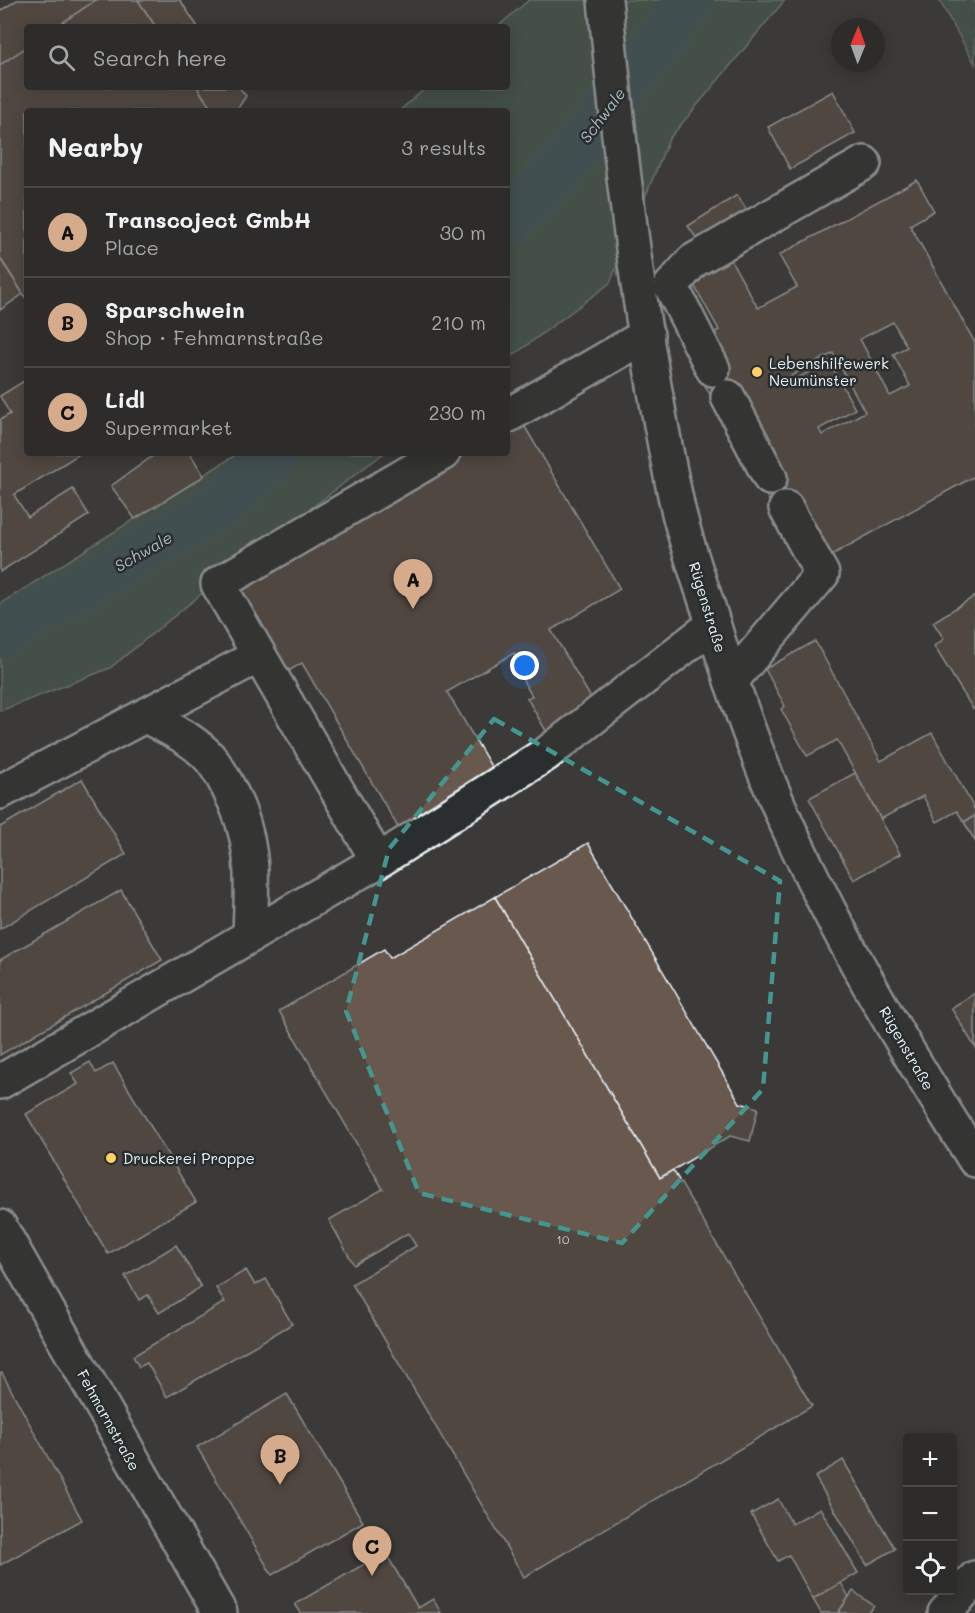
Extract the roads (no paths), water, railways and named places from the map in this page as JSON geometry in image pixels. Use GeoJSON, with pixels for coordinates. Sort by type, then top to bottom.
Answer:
{"type":"FeatureCollection","features":[{"type":"Feature","properties":{"kind":"street","name":"Rügenstraße"},"geometry":{"type":"LineString","coordinates":[[605,0],[619,134],[647,335],[678,511],[713,625],[748,730],[796,845],[837,927],[910,1055],[975,1160]]}},
{"type":"Feature","properties":{"kind":"street"},"geometry":{"type":"LineString","coordinates":[[671,286],[693,261],[864,163]]}},
{"type":"Feature","properties":{"kind":"street"},"geometry":{"type":"LineString","coordinates":[[640,281],[671,286]]}},
{"type":"Feature","properties":{"kind":"street"},"geometry":{"type":"LineString","coordinates":[[671,286],[770,478]]}},
{"type":"Feature","properties":{"kind":"street"},"geometry":{"type":"LineString","coordinates":[[510,414],[647,335]]}},
{"type":"Feature","properties":{"kind":"street"},"geometry":{"type":"LineString","coordinates":[[378,861],[218,584],[438,456]]}},
{"type":"Feature","properties":{"kind":"street"},"geometry":{"type":"LineString","coordinates":[[731,681],[822,574],[786,508]]}},
{"type":"Feature","properties":{"kind":"street"},"geometry":{"type":"LineString","coordinates":[[0,1082],[378,861],[546,754],[713,625]]}},
{"type":"Feature","properties":{"kind":"street"},"geometry":{"type":"LineString","coordinates":[[0,792],[258,656]]}},
{"type":"Feature","properties":{"kind":"street"},"geometry":{"type":"LineString","coordinates":[[146,716],[206,753],[221,773],[239,808],[249,839],[252,872],[250,936]]}},
{"type":"Feature","properties":{"kind":"street","name":"Fehmarnstraße"},"geometry":{"type":"LineString","coordinates":[[0,1227],[220,1613]]}},
{"type":"Feature","properties":{"kind":"street"},"geometry":{"type":"LineString","coordinates":[[945,1613],[975,1578]]}},
{"type":"Feature","properties":{"kind":"waterway","name":"Schwale"},"geometry":{"type":"LineString","coordinates":[[510,220],[560,170],[690,0]]}},
{"type":"Feature","properties":{"kind":"waterway","name":"Schwale"},"geometry":{"type":"LineString","coordinates":[[0,634],[222,505],[272,456]]}},
{"type":"Feature","properties":{"kind":"place","name":"Lebenshilfewerk Neumünster"},"geometry":{"type":"Point","coordinates":[757,372]}},
{"type":"Feature","properties":{"kind":"place","name":"Transcoject GmbH"},"geometry":{"type":"Point","coordinates":[413,609]}},
{"type":"Feature","properties":{"kind":"place","name":"Druckerei Proppe"},"geometry":{"type":"Point","coordinates":[111,1158]}},
{"type":"Feature","properties":{"kind":"place","name":"Sparschwein"},"geometry":{"type":"Point","coordinates":[280,1485]}},
{"type":"Feature","properties":{"kind":"place","name":"Lidl"},"geometry":{"type":"Point","coordinates":[372,1576]}}]}
